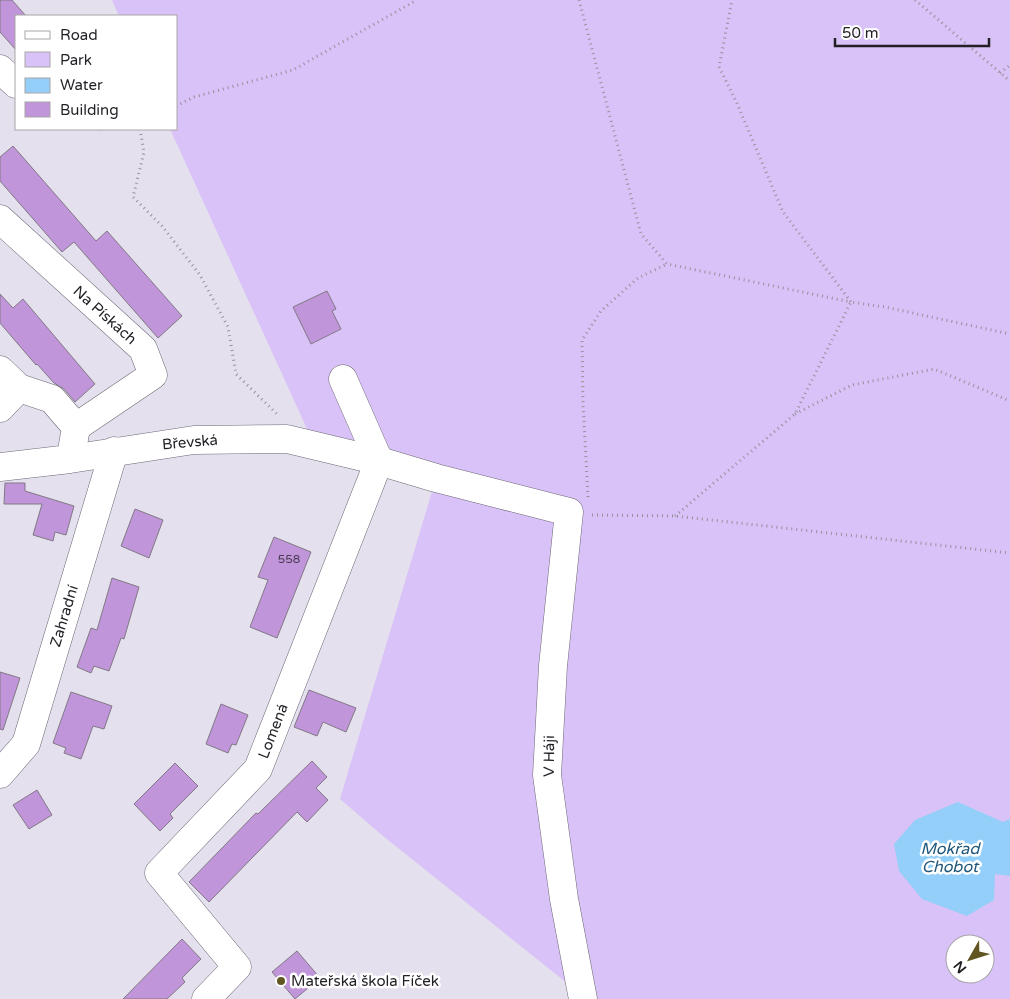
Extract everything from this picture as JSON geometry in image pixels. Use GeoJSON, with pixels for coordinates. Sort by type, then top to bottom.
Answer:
{"type":"FeatureCollection","features":[{"type":"Feature","properties":{"kind":"street"},"geometry":{"type":"LineString","coordinates":[[0,69],[15,83]]}},
{"type":"Feature","properties":{"kind":"street","name":"Na Pískách"},"geometry":{"type":"LineString","coordinates":[[0,219],[143,349],[153,375],[76,427]]}},
{"type":"Feature","properties":{"kind":"street"},"geometry":{"type":"LineString","coordinates":[[0,408],[10,379],[52,398],[76,427],[70,459]]}},
{"type":"Feature","properties":{"kind":"street"},"geometry":{"type":"LineString","coordinates":[[343,379],[379,460]]}},
{"type":"Feature","properties":{"kind":"street","name":"Břevská"},"geometry":{"type":"LineString","coordinates":[[0,467],[70,459],[194,440],[287,439],[379,460],[436,478],[579,513]]}},
{"type":"Feature","properties":{"kind":"street","name":"Zahradní"},"geometry":{"type":"LineString","coordinates":[[0,774],[26,744],[114,451]]}},
{"type":"Feature","properties":{"kind":"street","name":"Lomená"},"geometry":{"type":"LineString","coordinates":[[217,995],[237,967],[160,873],[258,769],[379,460]]}},
{"type":"Feature","properties":{"kind":"street","name":"V Háji"},"geometry":{"type":"LineString","coordinates":[[579,513],[553,666],[547,775],[564,899],[583,999]]}},
{"type":"Feature","properties":{"kind":"path"},"geometry":{"type":"LineString","coordinates":[[178,105],[194,97],[293,70],[417,0]]}},
{"type":"Feature","properties":{"kind":"path"},"geometry":{"type":"LineString","coordinates":[[579,0],[641,234],[667,264],[851,302],[886,306],[1010,334]]}},
{"type":"Feature","properties":{"kind":"path"},"geometry":{"type":"LineString","coordinates":[[732,0],[719,67],[736,101],[783,212],[851,302]]}},
{"type":"Feature","properties":{"kind":"path"},"geometry":{"type":"LineString","coordinates":[[915,0],[1010,81]]}},
{"type":"Feature","properties":{"kind":"path"},"geometry":{"type":"LineString","coordinates":[[1000,73],[1010,65]]}},
{"type":"Feature","properties":{"kind":"path"},"geometry":{"type":"LineString","coordinates":[[140,130],[144,152],[134,198],[162,226],[200,275],[228,327],[236,374],[290,426],[304,443]]}},
{"type":"Feature","properties":{"kind":"path"},"geometry":{"type":"LineString","coordinates":[[667,264],[638,278],[601,311],[582,340],[583,402],[579,513],[676,516],[1010,553]]}},
{"type":"Feature","properties":{"kind":"path"},"geometry":{"type":"LineString","coordinates":[[795,414],[851,302]]}},
{"type":"Feature","properties":{"kind":"path"},"geometry":{"type":"LineString","coordinates":[[676,516],[795,414],[852,385],[934,369],[1010,401]]}},
{"type":"Feature","properties":{"kind":"green space"},"geometry":{"type":"Polygon","coordinates":[[[112,0],[1010,0],[1010,999],[587,999],[383,836],[340,799],[436,478],[308,431],[170,130],[178,130],[178,15],[119,15],[112,0]]]}},
{"type":"Feature","properties":{"kind":"water","name":"Mokřad Chobot"},"geometry":{"type":"Polygon","coordinates":[[[958,802],[1003,822],[1010,819],[1010,876],[995,874],[994,900],[967,916],[922,899],[899,871],[894,844],[915,820],[958,802]]]}},
{"type":"Feature","properties":{"kind":"building"},"geometry":{"type":"Polygon","coordinates":[[[0,0],[12,0],[25,15],[15,15],[15,49],[0,32],[0,0]]]}},
{"type":"Feature","properties":{"kind":"building"},"geometry":{"type":"Polygon","coordinates":[[[13,146],[96,241],[107,231],[182,316],[158,338],[74,242],[62,252],[0,181],[0,157],[13,146]]]}},
{"type":"Feature","properties":{"kind":"building"},"geometry":{"type":"Polygon","coordinates":[[[327,291],[336,309],[332,311],[341,329],[311,344],[293,307],[327,291]]]}},
{"type":"Feature","properties":{"kind":"building"},"geometry":{"type":"Polygon","coordinates":[[[0,294],[13,308],[23,299],[95,384],[75,402],[64,389],[54,383],[36,365],[0,323],[0,294]]]}},
{"type":"Feature","properties":{"kind":"building"},"geometry":{"type":"Polygon","coordinates":[[[5,483],[25,483],[25,491],[74,506],[66,535],[55,532],[53,541],[33,535],[42,504],[4,504],[5,483]]]}},
{"type":"Feature","properties":{"kind":"building"},"geometry":{"type":"Polygon","coordinates":[[[135,509],[163,520],[149,558],[121,546],[135,509]]]}},
{"type":"Feature","properties":{"kind":"building"},"geometry":{"type":"Polygon","coordinates":[[[274,537],[311,552],[277,638],[250,627],[268,580],[258,577],[274,537]]]}},
{"type":"Feature","properties":{"kind":"building"},"geometry":{"type":"Polygon","coordinates":[[[112,578],[139,587],[124,639],[121,638],[109,671],[94,666],[91,673],[77,667],[91,628],[97,630],[112,578]]]}},
{"type":"Feature","properties":{"kind":"building"},"geometry":{"type":"Polygon","coordinates":[[[0,672],[20,678],[3,730],[0,729],[0,672]]]}},
{"type":"Feature","properties":{"kind":"building"},"geometry":{"type":"Polygon","coordinates":[[[309,690],[356,708],[346,732],[323,722],[317,736],[294,727],[309,690]]]}},
{"type":"Feature","properties":{"kind":"building"},"geometry":{"type":"Polygon","coordinates":[[[71,692],[112,706],[104,729],[93,726],[81,759],[64,753],[66,748],[53,743],[71,692]]]}},
{"type":"Feature","properties":{"kind":"building"},"geometry":{"type":"Polygon","coordinates":[[[221,704],[248,715],[236,745],[232,744],[228,753],[206,744],[221,704]]]}},
{"type":"Feature","properties":{"kind":"building"},"geometry":{"type":"Polygon","coordinates":[[[312,761],[327,777],[316,788],[328,800],[307,822],[297,812],[209,902],[189,882],[256,813],[258,814],[312,761]]]}},
{"type":"Feature","properties":{"kind":"building"},"geometry":{"type":"Polygon","coordinates":[[[175,763],[198,786],[170,814],[173,818],[160,831],[134,804],[175,763]]]}},
{"type":"Feature","properties":{"kind":"building"},"geometry":{"type":"Polygon","coordinates":[[[37,790],[52,815],[29,829],[13,805],[37,790]]]}},
{"type":"Feature","properties":{"kind":"building"},"geometry":{"type":"Polygon","coordinates":[[[182,939],[201,959],[182,978],[185,982],[167,999],[123,999],[182,939]]]}},
{"type":"Feature","properties":{"kind":"building"},"geometry":{"type":"Polygon","coordinates":[[[297,951],[320,978],[295,999],[272,972],[297,951]]]}},
{"type":"Feature","properties":{"kind":"place","name":"Mateřská škola Fíček"},"geometry":{"type":"Point","coordinates":[281,981]}}]}
